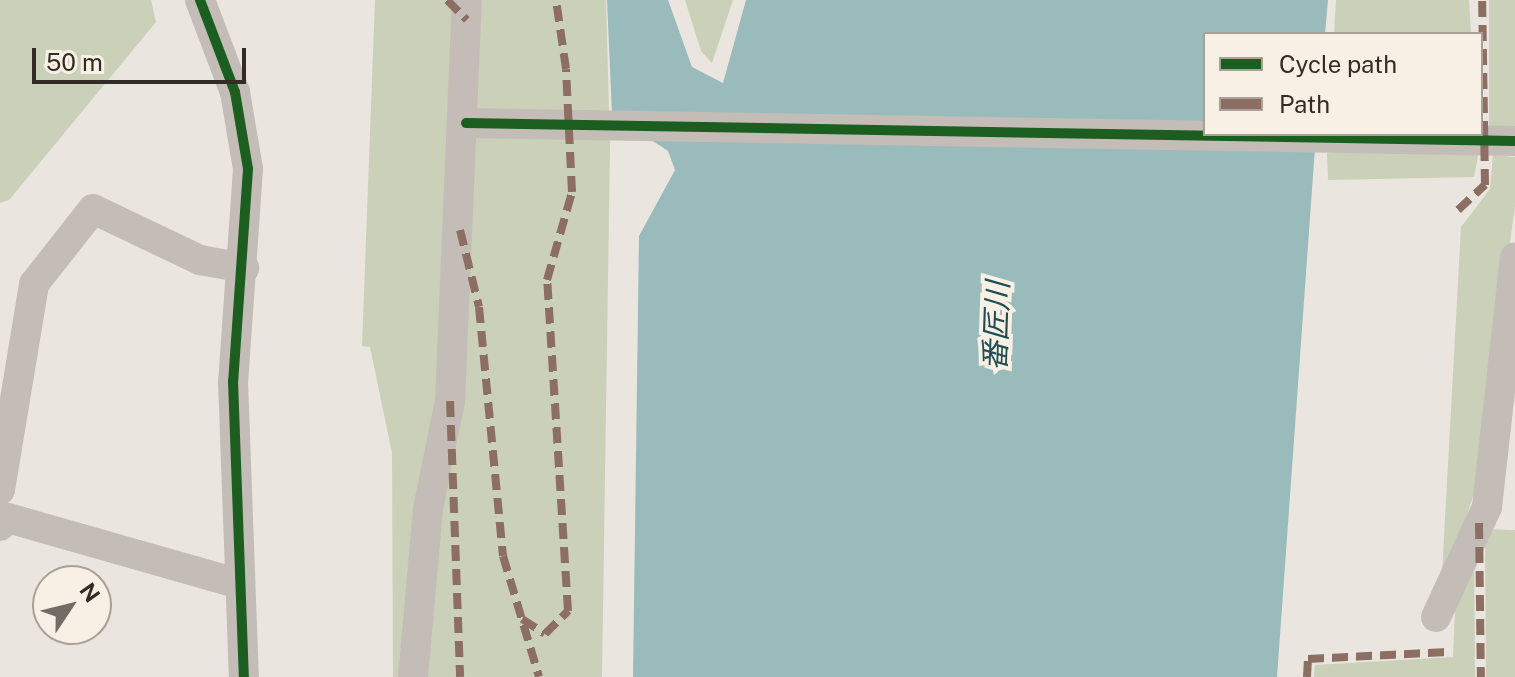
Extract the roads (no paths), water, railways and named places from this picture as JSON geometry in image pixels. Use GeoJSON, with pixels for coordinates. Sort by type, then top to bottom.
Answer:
{"type":"FeatureCollection","features":[{"type":"Feature","properties":{"kind":"street"},"geometry":{"type":"LineString","coordinates":[[200,0],[231,81],[244,133],[244,268],[233,350],[244,677]]}},
{"type":"Feature","properties":{"kind":"street"},"geometry":{"type":"LineString","coordinates":[[413,677],[428,509],[450,401],[473,123],[467,0]]}},
{"type":"Feature","properties":{"kind":"street"},"geometry":{"type":"LineString","coordinates":[[473,123],[1203,136]]}},
{"type":"Feature","properties":{"kind":"street"},"geometry":{"type":"LineString","coordinates":[[1226,136],[1515,141]]}},
{"type":"Feature","properties":{"kind":"street"},"geometry":{"type":"LineString","coordinates":[[240,584],[2,508],[34,284],[93,209],[200,260],[244,268]]}},
{"type":"Feature","properties":{"kind":"street"},"geometry":{"type":"LineString","coordinates":[[1436,617],[1487,507],[1515,258]]}},
{"type":"Feature","properties":{"kind":"water","name":"番匠川"},"geometry":{"type":"Polygon","coordinates":[[[607,0],[668,0],[692,67],[723,83],[746,0],[1328,0],[1325,32],[1203,32],[1203,136],[1316,136],[1277,677],[633,677],[639,236],[675,170],[668,151],[612,114],[607,0]]]}}]}
